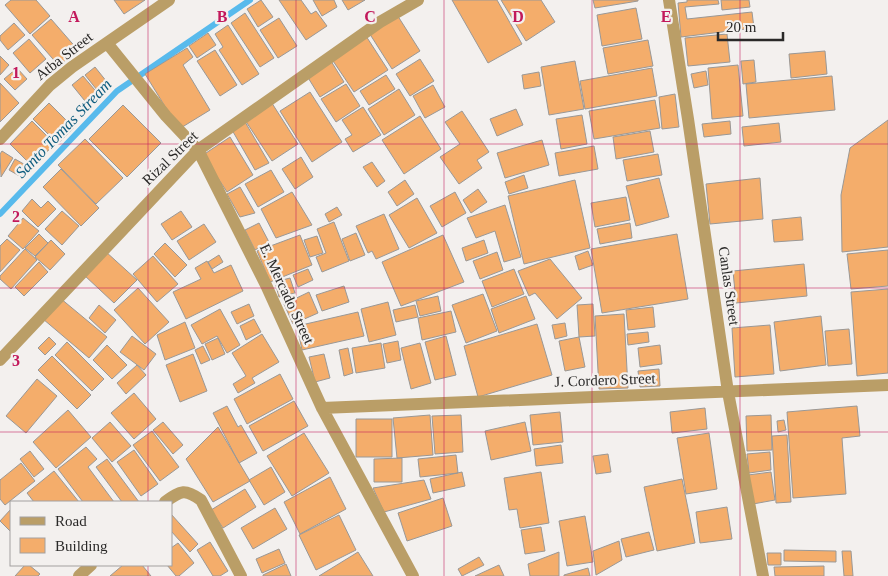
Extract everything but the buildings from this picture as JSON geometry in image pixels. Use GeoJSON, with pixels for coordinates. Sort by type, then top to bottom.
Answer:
{"type":"FeatureCollection","features":[{"type":"Feature","properties":{"kind":"street","name":"Atba Street"},"geometry":{"type":"LineString","coordinates":[[0,139],[50,85],[169,0]]}},
{"type":"Feature","properties":{"kind":"street","name":"Rizal Street"},"geometry":{"type":"LineString","coordinates":[[0,360],[198,150],[380,22],[418,0]]}},
{"type":"Feature","properties":{"kind":"street","name":"Canlas Street"},"geometry":{"type":"LineString","coordinates":[[669,0],[690,128],[728,392],[763,576]]}},
{"type":"Feature","properties":{"kind":"street","name":"E. Mercado Street"},"geometry":{"type":"LineString","coordinates":[[107,43],[166,116],[198,150],[266,285],[322,408],[413,576]]}},
{"type":"Feature","properties":{"kind":"street","name":"J. Cordero Street"},"geometry":{"type":"LineString","coordinates":[[322,408],[888,385]]}},
{"type":"Feature","properties":{"kind":"street"},"geometry":{"type":"LineString","coordinates":[[166,501],[178,492],[189,492],[201,500],[241,576]]}},
{"type":"Feature","properties":{"kind":"street"},"geometry":{"type":"LineString","coordinates":[[79,576],[90,566]]}},
{"type":"Feature","properties":{"kind":"waterway","name":"Santo Tomas Stream"},"geometry":{"type":"LineString","coordinates":[[0,214],[117,91],[250,0]]}}]}
